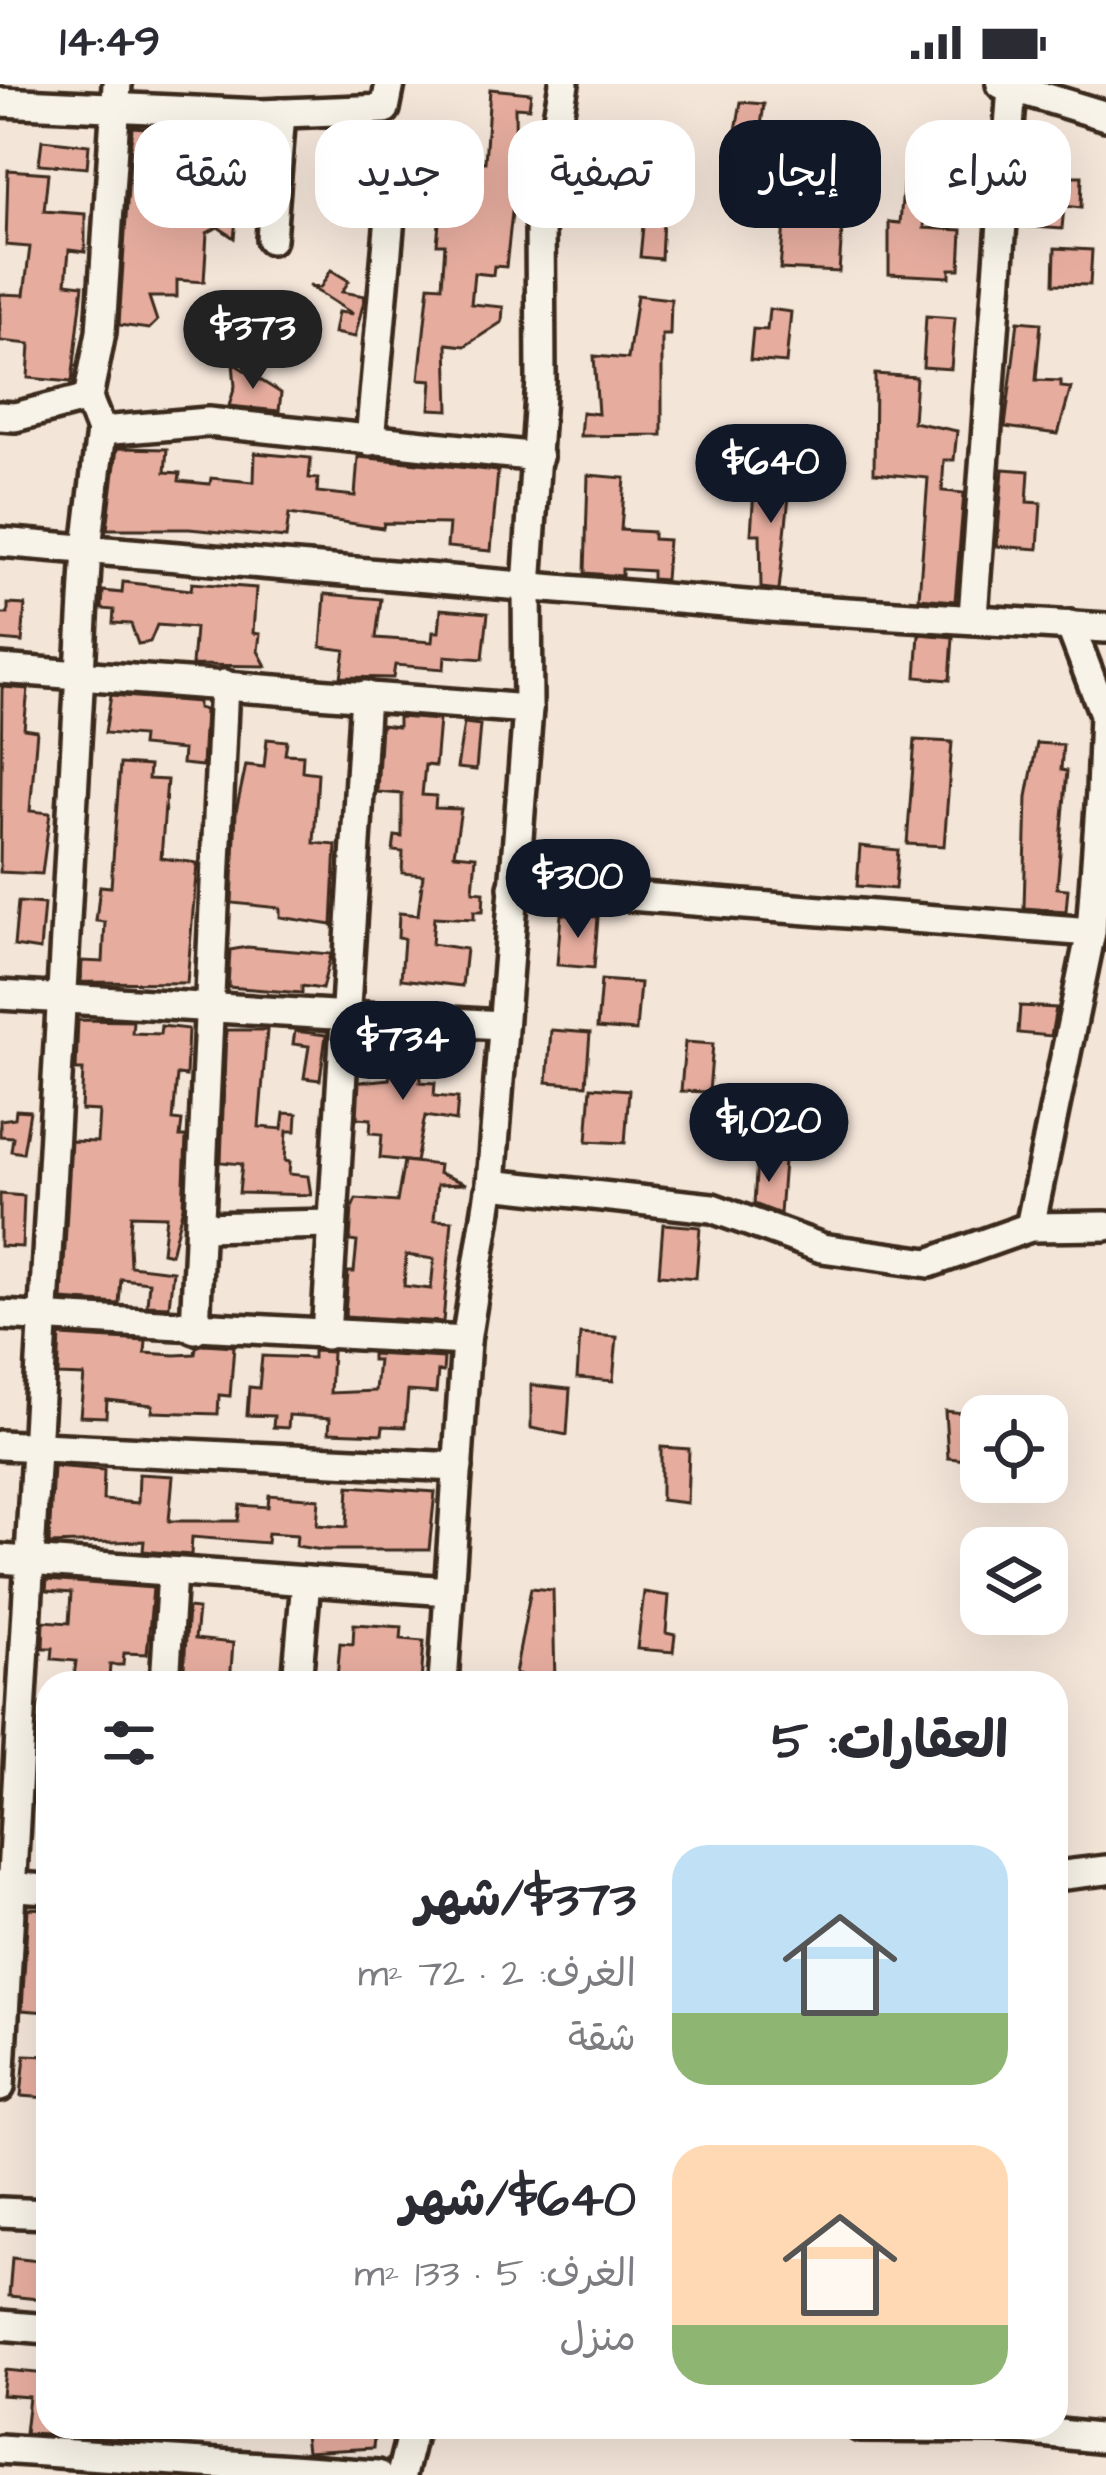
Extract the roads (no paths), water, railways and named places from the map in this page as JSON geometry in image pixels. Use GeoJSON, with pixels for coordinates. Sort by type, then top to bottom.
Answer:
{"type":"FeatureCollection","features":[{"type":"Feature","properties":{"kind":"street"},"geometry":{"type":"LineString","coordinates":[[262,84],[270,114],[271,238]]}},
{"type":"Feature","properties":{"kind":"street"},"geometry":{"type":"LineString","coordinates":[[0,102],[116,95],[270,114],[385,109],[390,84]]}},
{"type":"Feature","properties":{"kind":"street"},"geometry":{"type":"LineString","coordinates":[[444,1671],[466,1341],[490,1184],[528,709],[527,587],[538,457],[540,213],[564,84]]}},
{"type":"Feature","properties":{"kind":"street"},"geometry":{"type":"LineString","coordinates":[[973,616],[1007,86],[1106,116]]}},
{"type":"Feature","properties":{"kind":"street"},"geometry":{"type":"LineString","coordinates":[[0,2087],[14,1560],[38,1448],[87,548],[101,431],[88,398],[101,332],[116,95]]}},
{"type":"Feature","properties":{"kind":"street"},"geometry":{"type":"LineString","coordinates":[[370,441],[389,228]]}},
{"type":"Feature","properties":{"kind":"street"},"geometry":{"type":"LineString","coordinates":[[0,416],[16,417],[88,398]]}},
{"type":"Feature","properties":{"kind":"street"},"geometry":{"type":"LineString","coordinates":[[101,431],[194,422],[538,457]]}},
{"type":"Feature","properties":{"kind":"street"},"geometry":{"type":"LineString","coordinates":[[0,542],[527,587],[1106,628]]}},
{"type":"Feature","properties":{"kind":"street"},"geometry":{"type":"LineString","coordinates":[[1030,1228],[1091,932],[1104,714],[1070,626]]}},
{"type":"Feature","properties":{"kind":"street"},"geometry":{"type":"LineString","coordinates":[[0,669],[528,709]]}},
{"type":"Feature","properties":{"kind":"street"},"geometry":{"type":"LineString","coordinates":[[195,1329],[224,684]]}},
{"type":"Feature","properties":{"kind":"street"},"geometry":{"type":"LineString","coordinates":[[326,1335],[365,695]]}},
{"type":"Feature","properties":{"kind":"street"},"geometry":{"type":"LineString","coordinates":[[513,886],[1091,932]]}},
{"type":"Feature","properties":{"kind":"street"},"geometry":{"type":"LineString","coordinates":[[0,995],[501,1025]]}},
{"type":"Feature","properties":{"kind":"street"},"geometry":{"type":"LineString","coordinates":[[490,1184],[712,1208],[822,1248],[929,1263],[1030,1228],[1106,1226]]}},
{"type":"Feature","properties":{"kind":"street"},"geometry":{"type":"LineString","coordinates":[[200,1227],[332,1224]]}},
{"type":"Feature","properties":{"kind":"street"},"geometry":{"type":"LineString","coordinates":[[0,1315],[466,1341]]}},
{"type":"Feature","properties":{"kind":"street"},"geometry":{"type":"LineString","coordinates":[[0,1445],[458,1467]]}},
{"type":"Feature","properties":{"kind":"street"},"geometry":{"type":"LineString","coordinates":[[14,1560],[449,1591]]}},
{"type":"Feature","properties":{"kind":"street"},"geometry":{"type":"LineString","coordinates":[[166,1671],[172,1573]]}},
{"type":"Feature","properties":{"kind":"street"},"geometry":{"type":"LineString","coordinates":[[298,1671],[306,1581]]}},
{"type":"Feature","properties":{"kind":"street"},"geometry":{"type":"LineString","coordinates":[[1068,1875],[1106,1870]]}},
{"type":"Feature","properties":{"kind":"street"},"geometry":{"type":"LineString","coordinates":[[6,1886],[36,1887]]}},
{"type":"Feature","properties":{"kind":"street"},"geometry":{"type":"LineString","coordinates":[[0,2212],[36,2214]]}},
{"type":"Feature","properties":{"kind":"street"},"geometry":{"type":"LineString","coordinates":[[0,2325],[36,2328]]}},
{"type":"Feature","properties":{"kind":"street"},"geometry":{"type":"LineString","coordinates":[[1068,2435],[1106,2439]]}},
{"type":"Feature","properties":{"kind":"street"},"geometry":{"type":"LineString","coordinates":[[401,2475],[410,2439]]}},
{"type":"Feature","properties":{"kind":"street"},"geometry":{"type":"LineString","coordinates":[[0,2449],[117,2467],[377,2475]]}}]}
